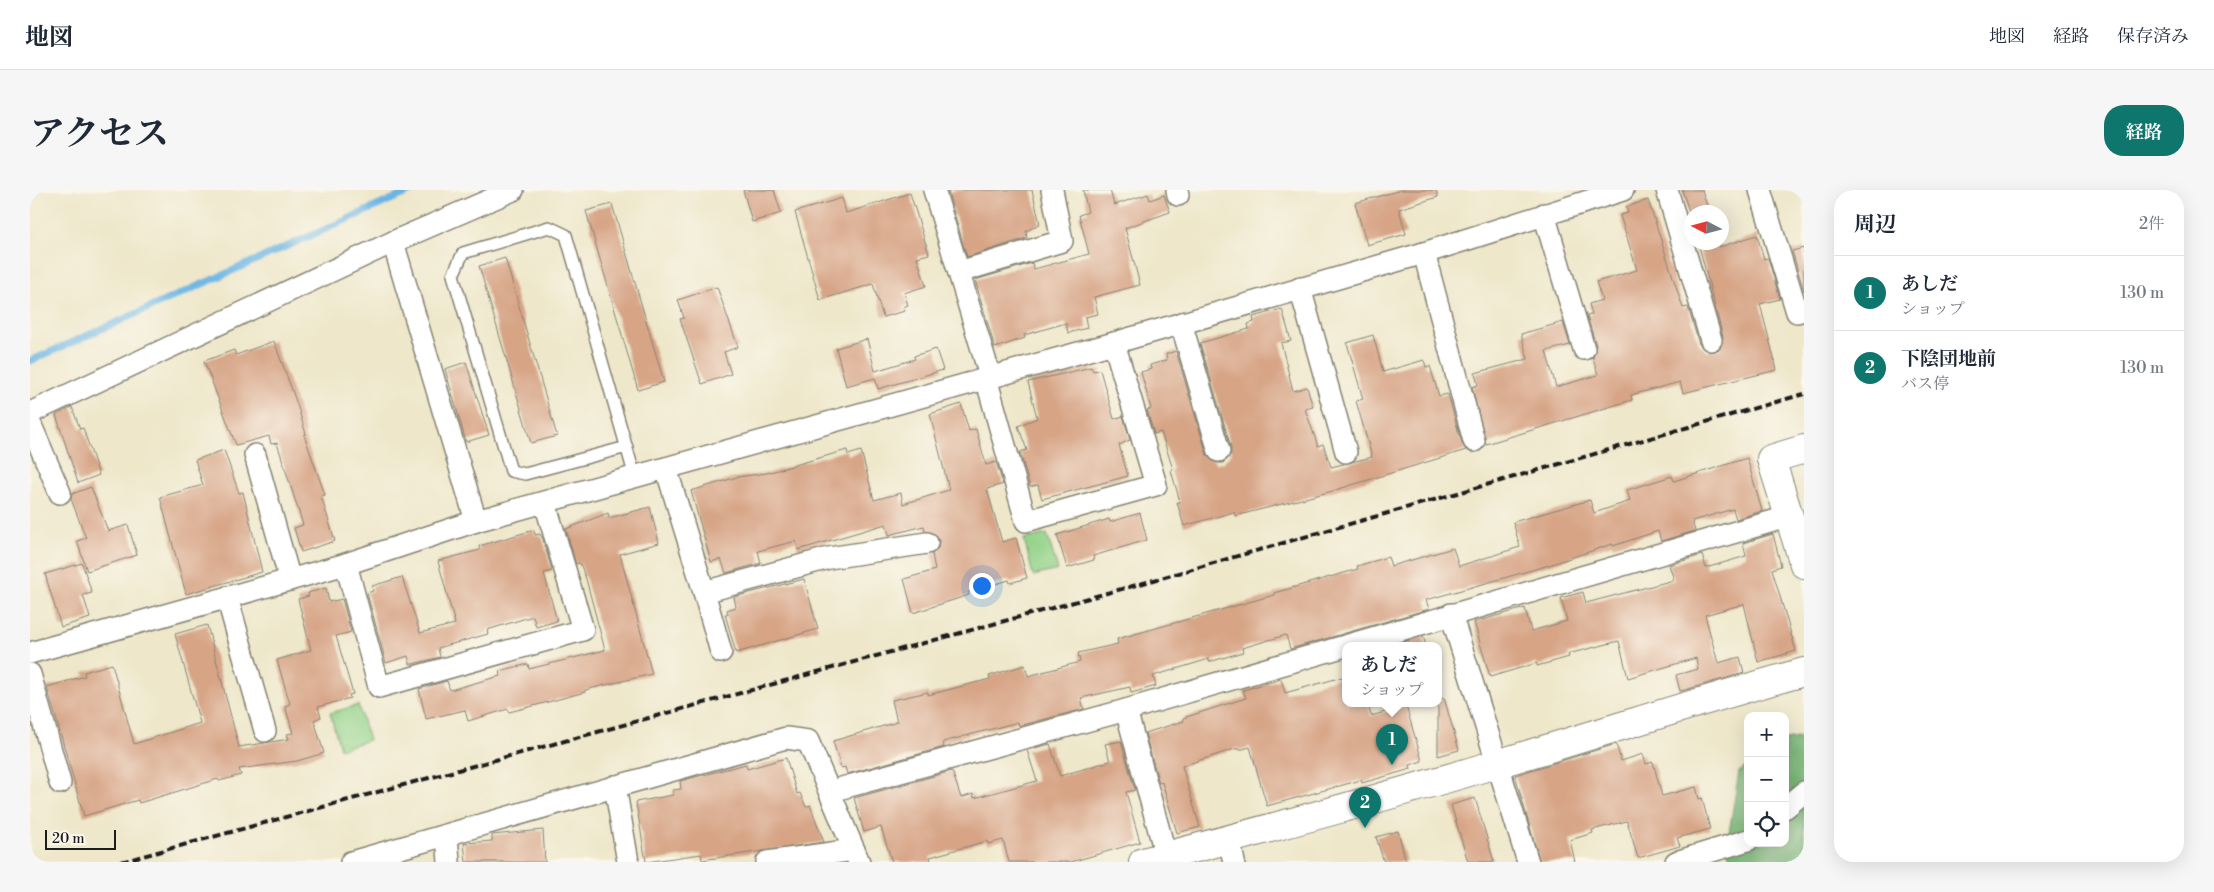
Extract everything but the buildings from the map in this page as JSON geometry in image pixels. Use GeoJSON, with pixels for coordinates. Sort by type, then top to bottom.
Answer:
{"type":"FeatureCollection","features":[{"type":"Feature","properties":{"kind":"street"},"geometry":{"type":"LineString","coordinates":[[30,413],[393,242],[513,190]]}},
{"type":"Feature","properties":{"kind":"street"},"geometry":{"type":"LineString","coordinates":[[934,190],[959,272],[1026,521],[1156,485],[1114,343]]}},
{"type":"Feature","properties":{"kind":"street"},"geometry":{"type":"LineString","coordinates":[[959,272],[1062,241],[1052,190]]}},
{"type":"Feature","properties":{"kind":"street"},"geometry":{"type":"LineString","coordinates":[[1667,190],[1711,340]]}},
{"type":"Feature","properties":{"kind":"street"},"geometry":{"type":"LineString","coordinates":[[1760,190],[1796,312],[1804,310]]}},
{"type":"Feature","properties":{"kind":"street"},"geometry":{"type":"LineString","coordinates":[[30,653],[346,564],[476,521],[1114,343],[1424,253],[1612,192]]}},
{"type":"Feature","properties":{"kind":"street"},"geometry":{"type":"LineString","coordinates":[[1544,214],[1584,349]]}},
{"type":"Feature","properties":{"kind":"street"},"geometry":{"type":"LineString","coordinates":[[393,242],[476,521]]}},
{"type":"Feature","properties":{"kind":"street"},"geometry":{"type":"LineString","coordinates":[[1424,253],[1474,441]]}},
{"type":"Feature","properties":{"kind":"street"},"geometry":{"type":"LineString","coordinates":[[1300,288],[1346,452]]}},
{"type":"Feature","properties":{"kind":"street"},"geometry":{"type":"LineString","coordinates":[[1181,323],[1219,451]]}},
{"type":"Feature","properties":{"kind":"street"},"geometry":{"type":"LineString","coordinates":[[30,423],[60,492]]}},
{"type":"Feature","properties":{"kind":"street"},"geometry":{"type":"LineString","coordinates":[[1804,449],[1771,458],[1787,517],[1804,564]]}},
{"type":"Feature","properties":{"kind":"street"},"geometry":{"type":"LineString","coordinates":[[255,455],[290,580]]}},
{"type":"Feature","properties":{"kind":"street"},"geometry":{"type":"LineString","coordinates":[[666,468],[721,652]]}},
{"type":"Feature","properties":{"kind":"street"},"geometry":{"type":"LineString","coordinates":[[346,564],[379,687],[583,630],[546,503]]}},
{"type":"Feature","properties":{"kind":"street"},"geometry":{"type":"LineString","coordinates":[[1356,642],[1787,517]]}},
{"type":"Feature","properties":{"kind":"street"},"geometry":{"type":"LineString","coordinates":[[704,592],[829,558],[927,543]]}},
{"type":"Feature","properties":{"kind":"street"},"geometry":{"type":"LineString","coordinates":[[227,597],[265,731]]}},
{"type":"Feature","properties":{"kind":"street"},"geometry":{"type":"LineString","coordinates":[[1451,614],[1528,862]]}},
{"type":"Feature","properties":{"kind":"street"},"geometry":{"type":"LineString","coordinates":[[831,791],[1126,710],[1342,646]]}},
{"type":"Feature","properties":{"kind":"street"},"geometry":{"type":"LineString","coordinates":[[1126,710],[1155,859],[1231,851],[1292,824],[1498,764],[1750,685],[1804,672]]}},
{"type":"Feature","properties":{"kind":"street"},"geometry":{"type":"LineString","coordinates":[[30,674],[60,783]]}},
{"type":"Feature","properties":{"kind":"street"},"geometry":{"type":"LineString","coordinates":[[351,862],[786,738],[808,741],[831,791],[856,856],[767,862]]}},
{"type":"Feature","properties":{"kind":"street"},"geometry":{"type":"LineString","coordinates":[[615,786],[628,862]]}},
{"type":"Feature","properties":{"kind":"street"},"geometry":{"type":"LineString","coordinates":[[1789,805],[1804,792]]}},
{"type":"Feature","properties":{"kind":"street"},"geometry":{"type":"LineString","coordinates":[[447,835],[450,862]]}},
{"type":"Feature","properties":{"kind":"street"},"geometry":{"type":"LineString","coordinates":[[1676,862],[1744,841]]}},
{"type":"Feature","properties":{"kind":"lane"},"geometry":{"type":"LineString","coordinates":[[627,448],[525,474],[512,471],[453,274],[463,253],[549,227],[566,235],[627,448],[635,477]]}},
{"type":"Feature","properties":{"kind":"green space"},"geometry":{"type":"Polygon","coordinates":[[[1047,534],[1058,570],[1033,576],[1024,539],[1047,534]]]}},
{"type":"Feature","properties":{"kind":"green space"},"geometry":{"type":"Polygon","coordinates":[[[358,705],[369,740],[340,749],[330,713],[358,705]]]}},
{"type":"Feature","properties":{"kind":"green space"},"geometry":{"type":"Polygon","coordinates":[[[1804,737],[1804,862],[1734,862],[1726,850],[1739,772],[1744,768],[1744,847],[1789,847],[1789,739],[1804,737]]]}},
{"type":"Feature","properties":{"kind":"waterway"},"geometry":{"type":"LineString","coordinates":[[30,361],[413,190]]}},
{"type":"Feature","properties":{"kind":"railway"},"geometry":{"type":"LineString","coordinates":[[121,862],[1140,584],[1804,394]]}},
{"type":"Feature","properties":{"kind":"place","name":"あしだ"},"geometry":{"type":"Point","coordinates":[1392,765]}},
{"type":"Feature","properties":{"kind":"place","name":"下陰団地前"},"geometry":{"type":"Point","coordinates":[1365,828]}}]}
